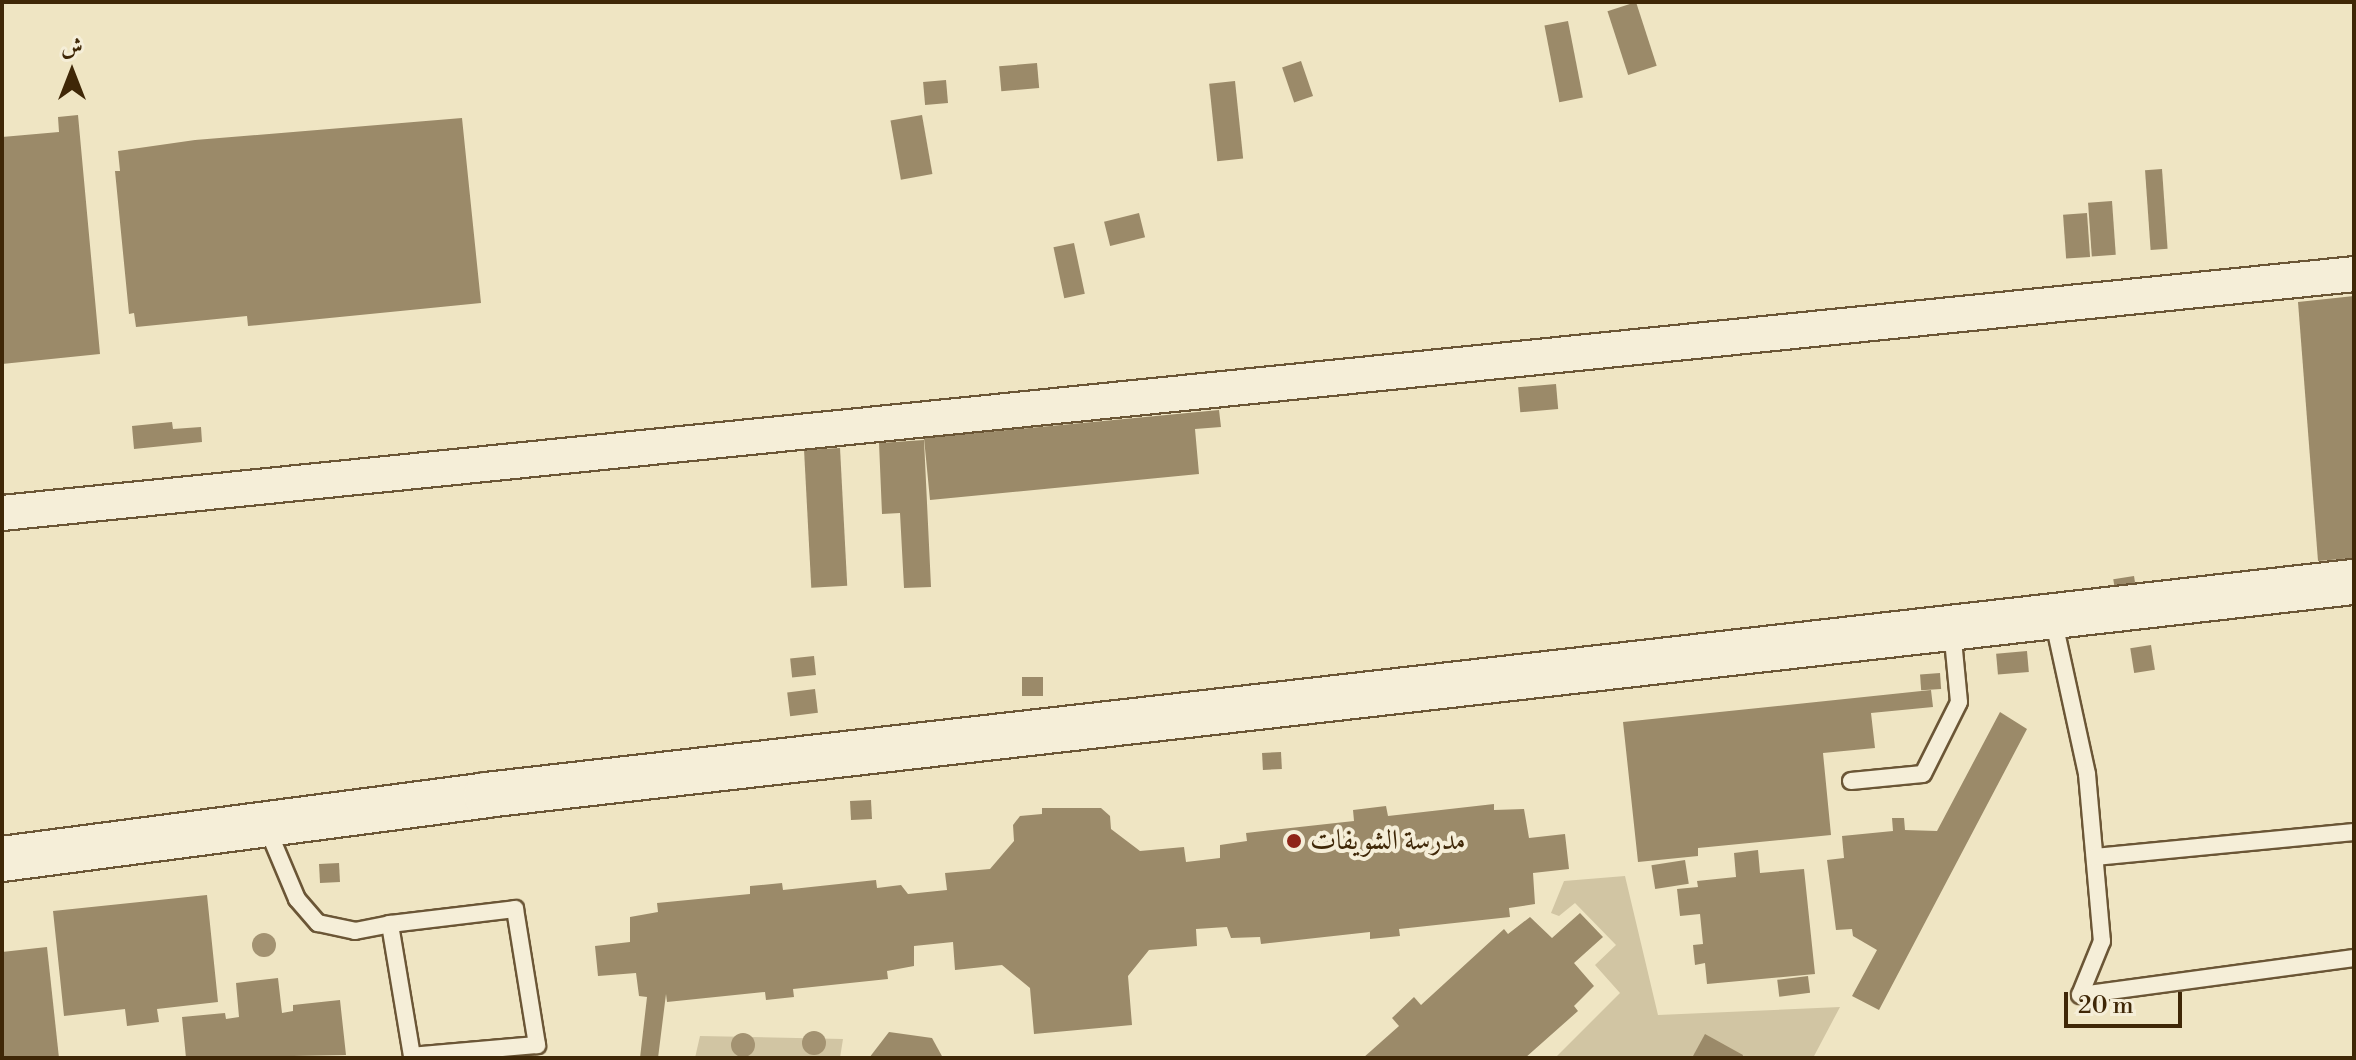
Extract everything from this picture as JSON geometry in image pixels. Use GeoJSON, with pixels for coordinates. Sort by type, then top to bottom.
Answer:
{"type":"FeatureCollection","features":[{"type":"Feature","properties":{"kind":"street"},"geometry":{"type":"LineString","coordinates":[[2,513],[2354,274]]}},
{"type":"Feature","properties":{"kind":"street"},"geometry":{"type":"LineString","coordinates":[[2,859],[486,795],[2354,582]]}},
{"type":"Feature","properties":{"kind":"lane"},"geometry":{"type":"LineString","coordinates":[[2052,617],[2087,774],[2102,941],[2080,995],[2354,958]]}},
{"type":"Feature","properties":{"kind":"lane"},"geometry":{"type":"LineString","coordinates":[[1851,781],[1923,774],[1959,702],[1951,628]]}},
{"type":"Feature","properties":{"kind":"lane"},"geometry":{"type":"LineString","coordinates":[[266,826],[297,899],[318,923],[355,931],[390,924],[515,909],[537,1045],[412,1056],[390,924]]}},
{"type":"Feature","properties":{"kind":"lane"},"geometry":{"type":"LineString","coordinates":[[2095,857],[2354,832]]}},
{"type":"Feature","properties":{"kind":"shaded area"},"geometry":{"type":"Polygon","coordinates":[[[1625,876],[1658,1015],[1840,1007],[1813,1058],[1555,1058],[1620,993],[1595,965],[1616,945],[1575,903],[1559,916],[1551,913],[1564,881],[1625,876]]]}},
{"type":"Feature","properties":{"kind":"shaded area"},"geometry":{"type":"Polygon","coordinates":[[[700,1036],[843,1039],[840,1058],[695,1058],[700,1036]]]}},
{"type":"Feature","properties":{"kind":"building"},"geometry":{"type":"Polygon","coordinates":[[[1636,2],[1657,66],[1628,75],[1607,11],[1636,2]]]}},
{"type":"Feature","properties":{"kind":"building"},"geometry":{"type":"Polygon","coordinates":[[[1568,21],[1583,98],[1559,102],[1544,26],[1568,21]]]}},
{"type":"Feature","properties":{"kind":"building"},"geometry":{"type":"Polygon","coordinates":[[[1301,61],[1313,96],[1294,102],[1282,68],[1301,61]]]}},
{"type":"Feature","properties":{"kind":"building"},"geometry":{"type":"Polygon","coordinates":[[[1037,63],[1039,88],[1001,91],[999,66],[1037,63]]]}},
{"type":"Feature","properties":{"kind":"building"},"geometry":{"type":"Polygon","coordinates":[[[946,80],[948,103],[925,105],[923,82],[946,80]]]}},
{"type":"Feature","properties":{"kind":"building"},"geometry":{"type":"Polygon","coordinates":[[[1235,81],[1243,159],[1217,161],[1209,84],[1235,81]]]}},
{"type":"Feature","properties":{"kind":"building"},"geometry":{"type":"Polygon","coordinates":[[[78,115],[100,354],[2,364],[2,137],[59,132],[58,117],[78,115]]]}},
{"type":"Feature","properties":{"kind":"building"},"geometry":{"type":"Polygon","coordinates":[[[922,115],[932,174],[901,180],[890,121],[922,115]]]}},
{"type":"Feature","properties":{"kind":"building"},"geometry":{"type":"Polygon","coordinates":[[[462,118],[481,303],[248,326],[247,316],[136,327],[134,313],[129,314],[115,171],[120,171],[118,151],[195,140],[462,118]]]}},
{"type":"Feature","properties":{"kind":"building"},"geometry":{"type":"Polygon","coordinates":[[[2162,169],[2168,249],[2151,250],[2145,170],[2162,169]]]}},
{"type":"Feature","properties":{"kind":"building"},"geometry":{"type":"Polygon","coordinates":[[[2112,201],[2116,255],[2092,257],[2088,203],[2112,201]]]}},
{"type":"Feature","properties":{"kind":"building"},"geometry":{"type":"Polygon","coordinates":[[[1139,213],[1145,237],[1110,246],[1104,222],[1139,213]]]}},
{"type":"Feature","properties":{"kind":"building"},"geometry":{"type":"Polygon","coordinates":[[[2087,213],[2090,257],[2066,259],[2063,215],[2087,213]]]}},
{"type":"Feature","properties":{"kind":"building"},"geometry":{"type":"Polygon","coordinates":[[[1074,243],[1085,294],[1064,298],[1053,247],[1074,243]]]}},
{"type":"Feature","properties":{"kind":"building"},"geometry":{"type":"Polygon","coordinates":[[[2354,296],[2354,558],[2318,561],[2298,302],[2354,296]]]}},
{"type":"Feature","properties":{"kind":"building"},"geometry":{"type":"Polygon","coordinates":[[[1556,384],[1558,409],[1520,412],[1518,387],[1556,384]]]}},
{"type":"Feature","properties":{"kind":"building"},"geometry":{"type":"Polygon","coordinates":[[[1219,410],[1221,427],[1195,429],[1199,474],[930,500],[924,438],[1219,410]]]}},
{"type":"Feature","properties":{"kind":"building"},"geometry":{"type":"Polygon","coordinates":[[[172,422],[173,429],[201,427],[202,442],[134,449],[132,426],[172,422]]]}},
{"type":"Feature","properties":{"kind":"building"},"geometry":{"type":"Polygon","coordinates":[[[924,440],[931,587],[904,588],[900,513],[882,514],[879,443],[924,440]]]}},
{"type":"Feature","properties":{"kind":"building"},"geometry":{"type":"Polygon","coordinates":[[[840,448],[847,586],[811,588],[804,450],[840,448]]]}},
{"type":"Feature","properties":{"kind":"building"},"geometry":{"type":"Polygon","coordinates":[[[2134,576],[2138,602],[2117,605],[2113,579],[2134,576]]]}},
{"type":"Feature","properties":{"kind":"building"},"geometry":{"type":"Polygon","coordinates":[[[2151,645],[2155,670],[2134,673],[2130,648],[2151,645]]]}},
{"type":"Feature","properties":{"kind":"building"},"geometry":{"type":"Polygon","coordinates":[[[2027,651],[2029,672],[1998,675],[1996,654],[2027,651]]]}},
{"type":"Feature","properties":{"kind":"building"},"geometry":{"type":"Polygon","coordinates":[[[814,656],[816,675],[792,677],[790,659],[814,656]]]}},
{"type":"Feature","properties":{"kind":"building"},"geometry":{"type":"Polygon","coordinates":[[[1940,673],[1941,689],[1921,690],[1920,674],[1940,673]]]}},
{"type":"Feature","properties":{"kind":"building"},"geometry":{"type":"Polygon","coordinates":[[[1022,677],[1043,677],[1043,696],[1022,696],[1022,677]]]}},
{"type":"Feature","properties":{"kind":"building"},"geometry":{"type":"Polygon","coordinates":[[[815,689],[818,713],[790,716],[787,692],[815,689]]]}},
{"type":"Feature","properties":{"kind":"building"},"geometry":{"type":"Polygon","coordinates":[[[1931,690],[1933,707],[1871,713],[1875,748],[1823,753],[1831,835],[1698,848],[1698,856],[1638,862],[1623,722],[1931,690]]]}},
{"type":"Feature","properties":{"kind":"building"},"geometry":{"type":"Polygon","coordinates":[[[2000,712],[2027,729],[1879,1010],[1852,996],[1877,950],[1853,936],[1852,929],[1836,930],[1827,860],[1844,858],[1842,836],[1893,831],[1892,818],[1904,818],[1905,830],[1937,831],[2000,712]]]}},
{"type":"Feature","properties":{"kind":"building"},"geometry":{"type":"Polygon","coordinates":[[[1281,752],[1282,769],[1263,770],[1262,753],[1281,752]]]}},
{"type":"Feature","properties":{"kind":"building"},"geometry":{"type":"Polygon","coordinates":[[[871,800],[872,819],[851,820],[850,801],[871,800]]]}},
{"type":"Feature","properties":{"kind":"building"},"geometry":{"type":"Polygon","coordinates":[[[1494,804],[1494,810],[1524,809],[1529,838],[1565,834],[1569,869],[1533,873],[1535,904],[1509,908],[1510,917],[1399,929],[1400,936],[1370,939],[1370,932],[1261,944],[1260,937],[1231,938],[1227,927],[1196,929],[1197,946],[1149,950],[1128,976],[1132,1025],[1034,1034],[1030,988],[1002,965],[955,970],[953,942],[914,946],[914,966],[887,971],[888,979],[793,989],[794,997],[766,1000],[765,992],[667,1002],[666,994],[658,1058],[640,1058],[647,997],[639,996],[636,973],[598,976],[595,946],[630,942],[630,917],[658,912],[657,903],[750,894],[750,886],[782,883],[783,890],[876,880],[877,888],[901,885],[908,894],[947,890],[945,873],[990,869],[1014,841],[1013,825],[1020,816],[1042,814],[1042,808],[1101,808],[1110,816],[1111,829],[1140,851],[1184,847],[1186,862],[1220,858],[1220,845],[1247,841],[1246,833],[1354,821],[1353,810],[1386,806],[1388,816],[1494,804]]]}},
{"type":"Feature","properties":{"kind":"building"},"geometry":{"type":"Polygon","coordinates":[[[1758,850],[1760,873],[1804,869],[1815,974],[1707,984],[1705,963],[1695,965],[1693,945],[1703,944],[1700,914],[1680,916],[1677,889],[1698,887],[1697,881],[1736,877],[1734,853],[1758,850]]]}},
{"type":"Feature","properties":{"kind":"building"},"geometry":{"type":"Polygon","coordinates":[[[1685,860],[1689,884],[1655,889],[1651,865],[1685,860]]]}},
{"type":"Feature","properties":{"kind":"building"},"geometry":{"type":"Polygon","coordinates":[[[339,863],[340,882],[320,883],[319,864],[339,863]]]}},
{"type":"Feature","properties":{"kind":"building"},"geometry":{"type":"Polygon","coordinates":[[[207,895],[218,1002],[157,1009],[159,1022],[127,1026],[125,1009],[64,1016],[53,911],[207,895]]]}},
{"type":"Feature","properties":{"kind":"building"},"geometry":{"type":"Polygon","coordinates":[[[1580,913],[1603,937],[1574,963],[1594,986],[1574,1006],[1578,1011],[1525,1058],[1363,1058],[1399,1026],[1392,1018],[1414,997],[1421,1005],[1504,929],[1508,934],[1530,917],[1552,938],[1580,913]]]}},
{"type":"Feature","properties":{"kind":"building"},"geometry":{"type":"Polygon","coordinates":[[[47,947],[59,1058],[2,1058],[2,952],[47,947]]]}},
{"type":"Feature","properties":{"kind":"building"},"geometry":{"type":"Polygon","coordinates":[[[1808,976],[1810,993],[1779,997],[1777,980],[1808,976]]]}},
{"type":"Feature","properties":{"kind":"building"},"geometry":{"type":"Polygon","coordinates":[[[278,978],[282,1013],[293,1011],[293,1005],[340,1000],[346,1055],[186,1058],[182,1017],[225,1013],[226,1019],[239,1017],[236,983],[278,978]]]}},
{"type":"Feature","properties":{"kind":"building"},"geometry":{"type":"Polygon","coordinates":[[[889,1032],[932,1038],[943,1058],[869,1058],[889,1032]]]}},
{"type":"Feature","properties":{"kind":"building"},"geometry":{"type":"Polygon","coordinates":[[[1705,1034],[1743,1055],[1742,1058],[1693,1056],[1705,1034]]]}},
{"type":"Feature","properties":{"kind":"place","name":"مدرسة الشويفات"},"geometry":{"type":"Point","coordinates":[1294,841]}}]}
